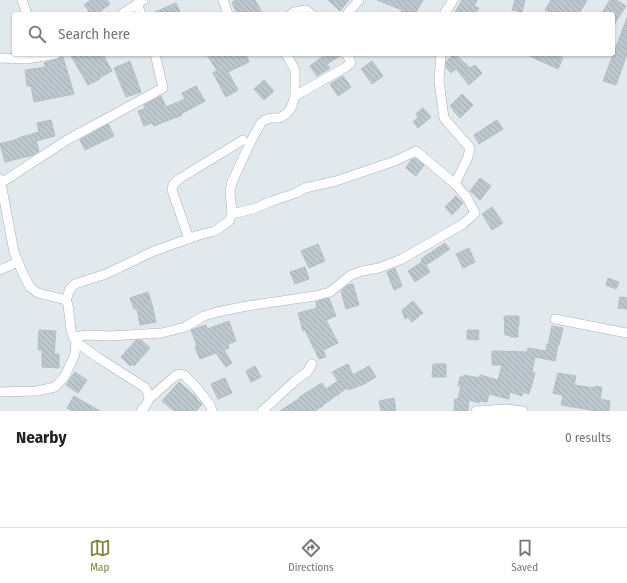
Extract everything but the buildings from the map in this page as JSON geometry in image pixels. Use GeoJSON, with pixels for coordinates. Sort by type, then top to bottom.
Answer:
{"type":"FeatureCollection","features":[{"type":"Feature","properties":{"kind":"street"},"geometry":{"type":"LineString","coordinates":[[22,0],[26,12]]}},
{"type":"Feature","properties":{"kind":"street"},"geometry":{"type":"LineString","coordinates":[[223,0],[227,12]]}},
{"type":"Feature","properties":{"kind":"street"},"geometry":{"type":"LineString","coordinates":[[349,12],[358,0]]}},
{"type":"Feature","properties":{"kind":"street"},"geometry":{"type":"LineString","coordinates":[[445,12],[453,0]]}},
{"type":"Feature","properties":{"kind":"street"},"geometry":{"type":"LineString","coordinates":[[125,12],[140,2],[141,12]]}},
{"type":"Feature","properties":{"kind":"street"},"geometry":{"type":"LineString","coordinates":[[294,12],[306,10],[308,12]]}},
{"type":"Feature","properties":{"kind":"street"},"geometry":{"type":"LineString","coordinates":[[0,58],[27,59],[38,56]]}},
{"type":"Feature","properties":{"kind":"street"},"geometry":{"type":"LineString","coordinates":[[66,300],[38,293],[30,287],[14,252],[1,181],[67,140],[163,88],[155,56]]}},
{"type":"Feature","properties":{"kind":"street"},"geometry":{"type":"LineString","coordinates":[[0,392],[37,391],[54,387],[65,376],[75,354],[75,340],[71,330],[66,300],[70,289],[75,284],[106,274],[154,251],[189,238],[215,231],[230,221],[232,214],[230,191],[232,182],[254,135],[261,123],[265,120],[280,118],[291,108],[295,96],[295,70],[287,56]]}},
{"type":"Feature","properties":{"kind":"street"},"geometry":{"type":"LineString","coordinates":[[295,96],[346,67],[351,63],[348,56]]}},
{"type":"Feature","properties":{"kind":"street"},"geometry":{"type":"LineString","coordinates":[[441,56],[439,81],[444,118],[470,148],[468,157],[455,184]]}},
{"type":"Feature","properties":{"kind":"street"},"geometry":{"type":"LineString","coordinates":[[189,238],[172,190],[173,185],[179,179],[243,140]]}},
{"type":"Feature","properties":{"kind":"street"},"geometry":{"type":"LineString","coordinates":[[75,340],[87,335],[109,336],[162,333],[185,327],[204,316],[217,312],[315,296],[330,292],[351,276],[362,271],[379,268],[402,259],[462,224],[475,213],[466,196],[455,184],[416,151],[395,161],[336,181],[305,188],[296,193],[253,209],[232,214]]}},
{"type":"Feature","properties":{"kind":"street"},"geometry":{"type":"LineString","coordinates":[[0,270],[18,262]]}},
{"type":"Feature","properties":{"kind":"street"},"geometry":{"type":"LineString","coordinates":[[555,319],[627,333]]}},
{"type":"Feature","properties":{"kind":"street"},"geometry":{"type":"LineString","coordinates":[[75,340],[97,357],[144,387],[147,390],[149,399]]}},
{"type":"Feature","properties":{"kind":"street"},"geometry":{"type":"LineString","coordinates":[[262,411],[307,372],[312,364]]}},
{"type":"Feature","properties":{"kind":"street"},"geometry":{"type":"LineString","coordinates":[[141,411],[149,399],[175,376],[180,374],[184,375],[197,388],[210,405],[210,410]]}},
{"type":"Feature","properties":{"kind":"street"},"geometry":{"type":"LineString","coordinates":[[476,411],[506,409],[523,411]]}}]}
